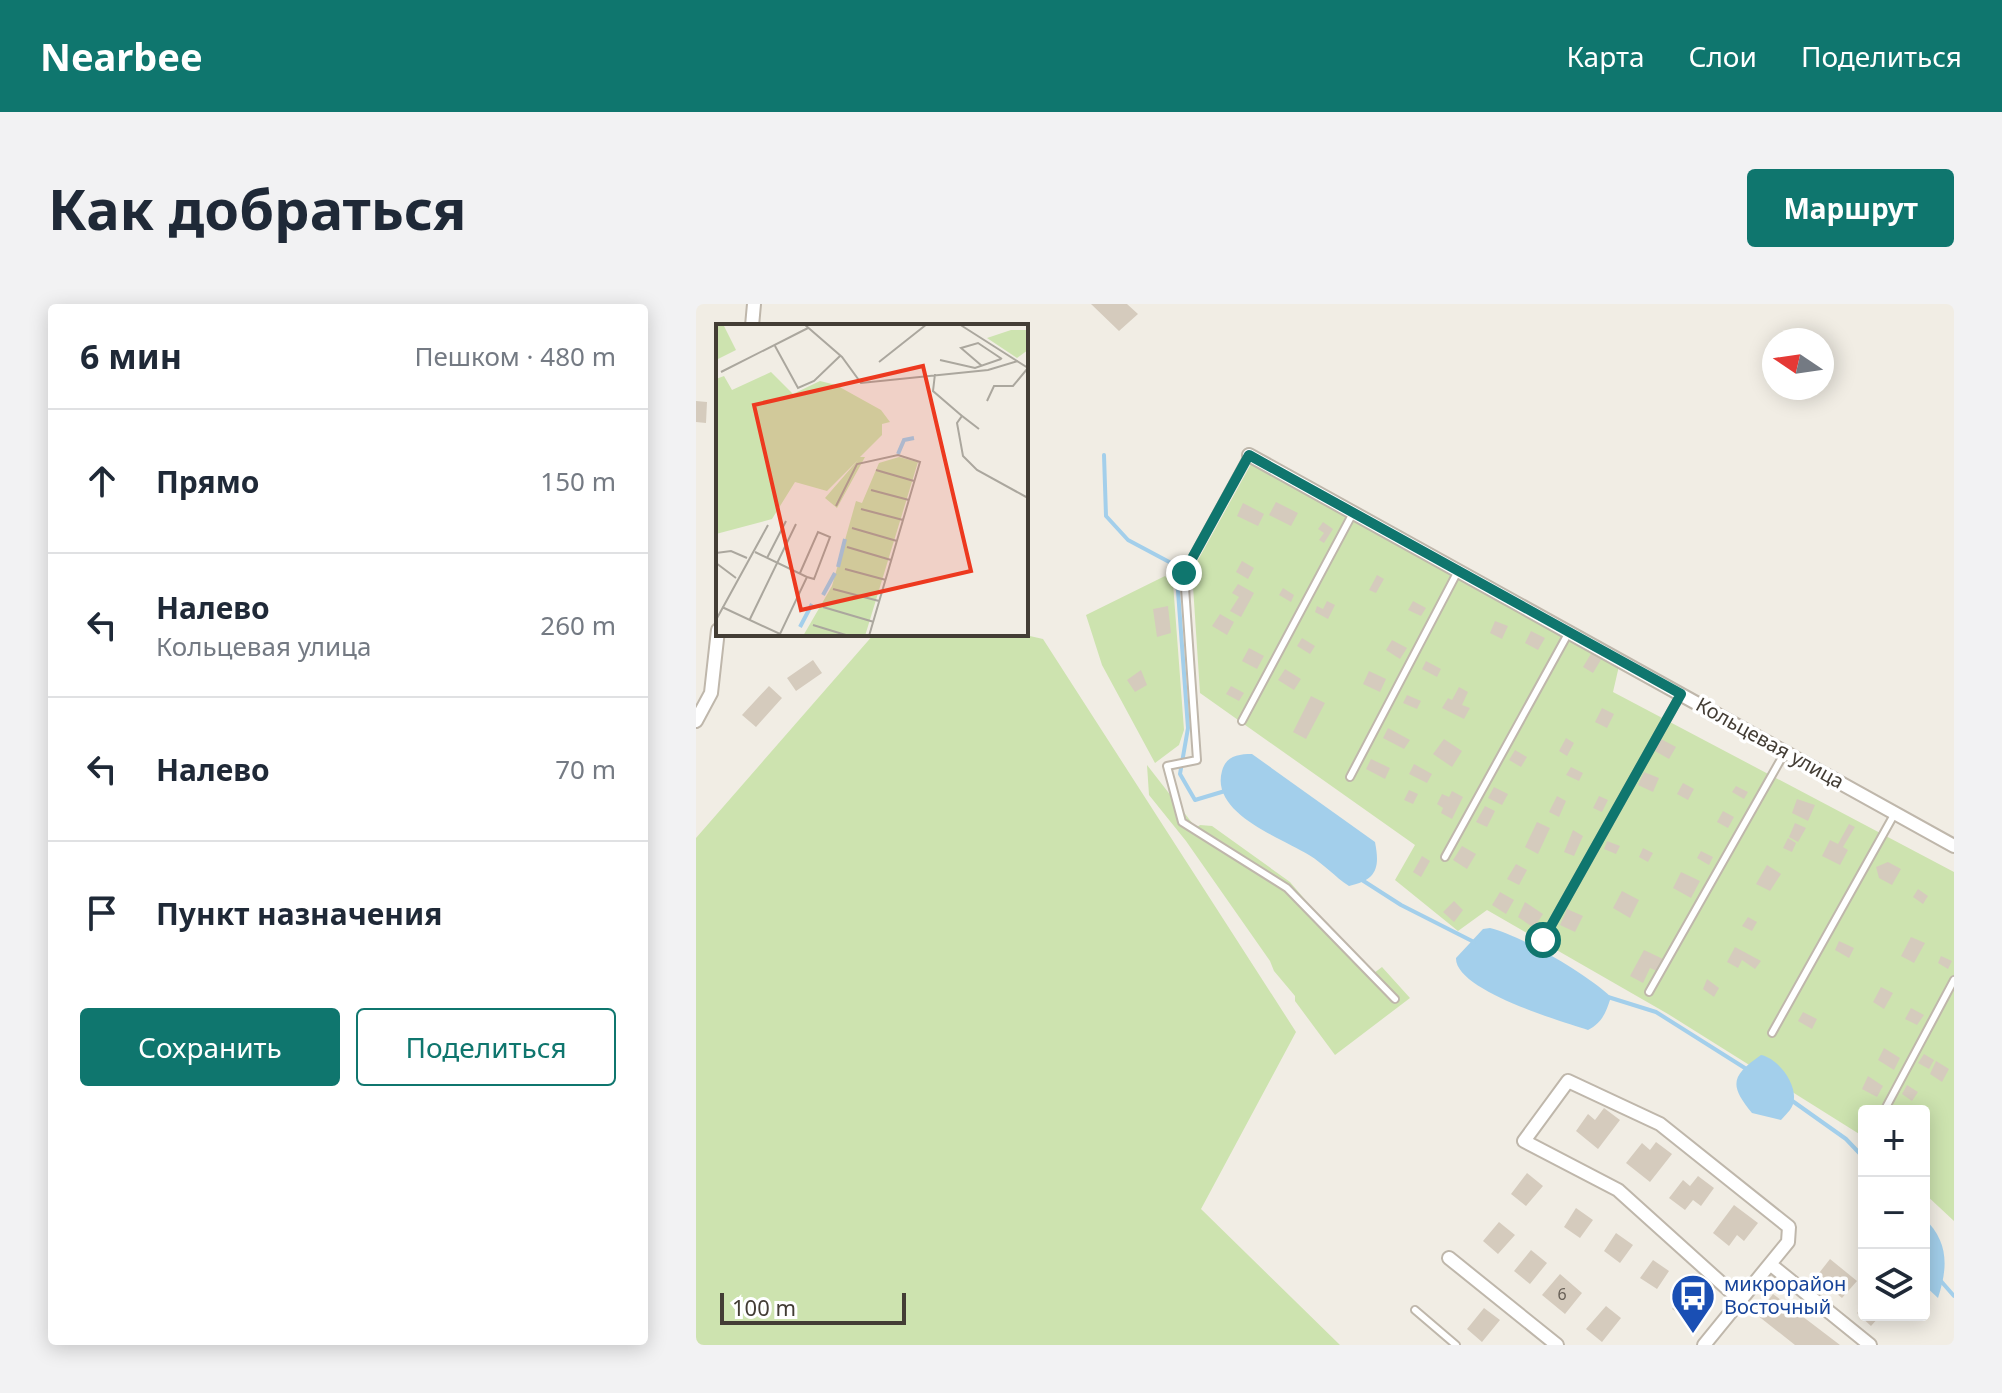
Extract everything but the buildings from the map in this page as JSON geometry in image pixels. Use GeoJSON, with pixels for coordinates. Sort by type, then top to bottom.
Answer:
{"type":"FeatureCollection","features":[{"type":"Feature","properties":{"kind":"street"},"geometry":{"type":"LineString","coordinates":[[752,324],[754,304]]}},
{"type":"Feature","properties":{"kind":"street","name":"Кольцевая улица"},"geometry":{"type":"LineString","coordinates":[[1249,455],[1954,846]]}},
{"type":"Feature","properties":{"kind":"street"},"geometry":{"type":"LineString","coordinates":[[696,721],[711,693],[717,636]]}},
{"type":"Feature","properties":{"kind":"street"},"geometry":{"type":"LineString","coordinates":[[1704,1345],[1788,1242],[1789,1227],[1660,1124],[1568,1081],[1524,1141],[1618,1190],[1740,1300]]}},
{"type":"Feature","properties":{"kind":"street"},"geometry":{"type":"LineString","coordinates":[[1449,1258],[1557,1345]]}},
{"type":"Feature","properties":{"kind":"street"},"geometry":{"type":"LineString","coordinates":[[1770,1264],[1870,1345]]}},
{"type":"Feature","properties":{"kind":"lane"},"geometry":{"type":"LineString","coordinates":[[1249,455],[1184,573],[1197,760],[1167,766],[1182,822],[1287,888],[1395,999]]}},
{"type":"Feature","properties":{"kind":"lane"},"geometry":{"type":"LineString","coordinates":[[1242,721],[1353,513]]}},
{"type":"Feature","properties":{"kind":"lane"},"geometry":{"type":"LineString","coordinates":[[1350,777],[1458,571]]}},
{"type":"Feature","properties":{"kind":"lane"},"geometry":{"type":"LineString","coordinates":[[1445,857],[1569,632]]}},
{"type":"Feature","properties":{"kind":"lane"},"geometry":{"type":"LineString","coordinates":[[1543,940],[1681,694]]}},
{"type":"Feature","properties":{"kind":"lane"},"geometry":{"type":"LineString","coordinates":[[1649,992],[1785,752]]}},
{"type":"Feature","properties":{"kind":"lane"},"geometry":{"type":"LineString","coordinates":[[1772,1033],[1895,813]]}},
{"type":"Feature","properties":{"kind":"lane"},"geometry":{"type":"LineString","coordinates":[[1887,1105],[1954,980]]}},
{"type":"Feature","properties":{"kind":"lane"},"geometry":{"type":"LineString","coordinates":[[1415,1310],[1456,1345]]}},
{"type":"Feature","properties":{"kind":"green space"},"geometry":{"type":"Polygon","coordinates":[[[1251,464],[1619,666],[1613,692],[1954,872],[1954,1221],[1930,1199],[1930,1105],[1858,1105],[1858,1133],[1668,1014],[1487,910],[1458,931],[1395,880],[1415,845],[1200,693],[1192,571],[1251,464]]]}},
{"type":"Feature","properties":{"kind":"green space"},"geometry":{"type":"Polygon","coordinates":[[[1165,576],[1173,583],[1184,730],[1179,745],[1155,763],[1102,665],[1086,615],[1165,576]]]}},
{"type":"Feature","properties":{"kind":"green space"},"geometry":{"type":"Polygon","coordinates":[[[872,636],[1028,636],[1043,639],[1296,1032],[1201,1209],[1340,1345],[696,1345],[696,838],[872,636]]]}},
{"type":"Feature","properties":{"kind":"green space"},"geometry":{"type":"Polygon","coordinates":[[[1147,765],[1196,828],[1200,825],[1212,826],[1290,882],[1370,976],[1382,967],[1410,998],[1335,1055],[1186,841],[1149,795],[1147,765]]]}},
{"type":"Feature","properties":{"kind":"water"},"geometry":{"type":"Polygon","coordinates":[[[1252,754],[1375,842],[1377,859],[1371,876],[1349,886],[1314,859],[1237,812],[1221,786],[1222,771],[1226,762],[1233,757],[1252,754]]]}},
{"type":"Feature","properties":{"kind":"water"},"geometry":{"type":"Polygon","coordinates":[[[1490,928],[1536,947],[1571,967],[1611,997],[1601,1020],[1588,1030],[1511,1003],[1472,981],[1460,970],[1456,958],[1483,929],[1490,928]]]}},
{"type":"Feature","properties":{"kind":"water"},"geometry":{"type":"Polygon","coordinates":[[[1761,1055],[1779,1065],[1794,1091],[1793,1105],[1781,1120],[1752,1113],[1739,1095],[1739,1075],[1761,1055]]]}},
{"type":"Feature","properties":{"kind":"water"},"geometry":{"type":"Polygon","coordinates":[[[1930,1225],[1938,1236],[1944,1255],[1944,1276],[1938,1298],[1930,1291],[1930,1225]]]}},
{"type":"Feature","properties":{"kind":"waterway"},"geometry":{"type":"LineString","coordinates":[[1104,455],[1106,516],[1128,540],[1173,564],[1178,591],[1188,728],[1180,774],[1195,800],[1225,791]]}},
{"type":"Feature","properties":{"kind":"waterway"},"geometry":{"type":"LineString","coordinates":[[1362,880],[1401,905],[1474,942]]}},
{"type":"Feature","properties":{"kind":"waterway"},"geometry":{"type":"LineString","coordinates":[[1608,997],[1656,1012],[1748,1070]]}},
{"type":"Feature","properties":{"kind":"waterway"},"geometry":{"type":"LineString","coordinates":[[1791,1100],[1846,1139],[1858,1152]]}},
{"type":"Feature","properties":{"kind":"waterway"},"geometry":{"type":"LineString","coordinates":[[1940,1280],[1954,1296]]}},
{"type":"Feature","properties":{"kind":"place","name":"микрорайон Восточный"},"geometry":{"type":"Point","coordinates":[1693,1335]}},
{"type":"Feature","properties":{"kind":"route"},"geometry":{"type":"LineString","coordinates":[[1184,573],[1249,455],[1681,694],[1543,940]]}}]}
